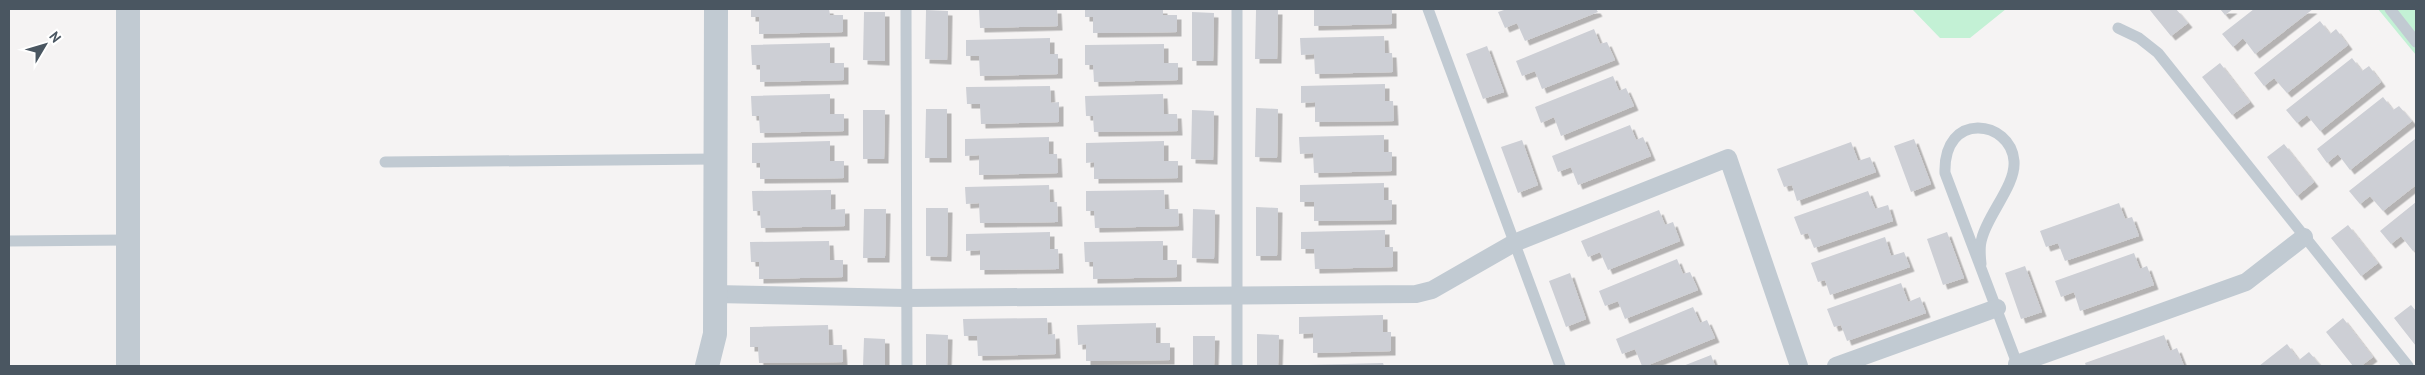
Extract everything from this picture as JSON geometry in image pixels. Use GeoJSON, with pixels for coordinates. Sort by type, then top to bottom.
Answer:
{"type":"FeatureCollection","features":[{"type":"Feature","properties":{"kind":"street"},"geometry":{"type":"LineString","coordinates":[[128,9],[128,366]]}},
{"type":"Feature","properties":{"kind":"street"},"geometry":{"type":"LineString","coordinates":[[707,366],[715,334],[716,9]]}},
{"type":"Feature","properties":{"kind":"street"},"geometry":{"type":"LineString","coordinates":[[715,294],[906,298],[1237,297],[1416,294],[1432,290],[1514,243],[1728,158],[1799,366]]}},
{"type":"Feature","properties":{"kind":"street"},"geometry":{"type":"LineString","coordinates":[[2018,365],[2246,282],[2304,237]]}},
{"type":"Feature","properties":{"kind":"street"},"geometry":{"type":"LineString","coordinates":[[1836,366],[1997,308]]}},
{"type":"Feature","properties":{"kind":"lane"},"geometry":{"type":"LineString","coordinates":[[906,9],[906,366]]}},
{"type":"Feature","properties":{"kind":"lane"},"geometry":{"type":"LineString","coordinates":[[1237,9],[1237,366]]}},
{"type":"Feature","properties":{"kind":"lane"},"geometry":{"type":"LineString","coordinates":[[1428,9],[1560,366]]}},
{"type":"Feature","properties":{"kind":"lane"},"geometry":{"type":"LineString","coordinates":[[2390,9],[2416,42]]}},
{"type":"Feature","properties":{"kind":"lane"},"geometry":{"type":"LineString","coordinates":[[2118,28],[2139,38],[2158,53],[2408,366]]}},
{"type":"Feature","properties":{"kind":"lane"},"geometry":{"type":"LineString","coordinates":[[1981,264],[1982,237],[2013,172],[2014,160],[2011,147],[2002,137],[1993,131],[1981,128],[1958,134],[1949,143],[1944,157],[1945,173],[2018,365]]}},
{"type":"Feature","properties":{"kind":"lane"},"geometry":{"type":"LineString","coordinates":[[385,162],[715,160]]}},
{"type":"Feature","properties":{"kind":"lane"},"geometry":{"type":"LineString","coordinates":[[9,241],[127,240]]}},
{"type":"Feature","properties":{"kind":"green space"},"geometry":{"type":"Polygon","coordinates":[[[1912,9],[2006,9],[1970,38],[1940,38],[1912,9]]]}},
{"type":"Feature","properties":{"kind":"green space"},"geometry":{"type":"Polygon","coordinates":[[[2378,9],[2416,9],[2416,55],[2378,9]]]}},
{"type":"Feature","properties":{"kind":"building"},"geometry":{"type":"Polygon","coordinates":[[[751,9],[829,9],[830,15],[843,15],[843,32],[759,34],[759,17],[751,17],[751,9]]]}},
{"type":"Feature","properties":{"kind":"building"},"geometry":{"type":"Polygon","coordinates":[[[979,9],[1057,9],[1058,26],[980,28],[979,9]]]}},
{"type":"Feature","properties":{"kind":"building"},"geometry":{"type":"Polygon","coordinates":[[[1085,9],[1163,9],[1163,15],[1177,15],[1177,32],[1093,33],[1093,17],[1085,17],[1085,9]]]}},
{"type":"Feature","properties":{"kind":"building"},"geometry":{"type":"Polygon","coordinates":[[[1314,9],[1392,9],[1392,24],[1314,26],[1314,9]]]}},
{"type":"Feature","properties":{"kind":"building"},"geometry":{"type":"Polygon","coordinates":[[[1507,9],[1596,9],[1598,12],[1525,41],[1517,23],[1505,28],[1498,12],[1507,9]]]}},
{"type":"Feature","properties":{"kind":"building"},"geometry":{"type":"Polygon","coordinates":[[[2149,9],[2176,9],[2188,23],[2171,36],[2149,9]]]}},
{"type":"Feature","properties":{"kind":"building"},"geometry":{"type":"Polygon","coordinates":[[[2220,9],[2233,9],[2225,15],[2220,9]]]}},
{"type":"Feature","properties":{"kind":"building"},"geometry":{"type":"Polygon","coordinates":[[[2254,9],[2313,9],[2255,54],[2243,38],[2233,47],[2222,34],[2254,9]]]}},
{"type":"Feature","properties":{"kind":"building"},"geometry":{"type":"Polygon","coordinates":[[[926,10],[948,11],[947,60],[925,59],[926,10]]]}},
{"type":"Feature","properties":{"kind":"building"},"geometry":{"type":"Polygon","coordinates":[[[1256,10],[1278,10],[1277,59],[1255,59],[1256,10]]]}},
{"type":"Feature","properties":{"kind":"building"},"geometry":{"type":"Polygon","coordinates":[[[864,12],[885,12],[885,61],[863,60],[864,12]]]}},
{"type":"Feature","properties":{"kind":"building"},"geometry":{"type":"Polygon","coordinates":[[[1192,12],[1214,13],[1213,61],[1192,61],[1192,12]]]}},
{"type":"Feature","properties":{"kind":"building"},"geometry":{"type":"Polygon","coordinates":[[[2320,21],[2330,34],[2336,29],[2348,45],[2287,93],[2274,78],[2264,86],[2254,73],[2320,21]]]}},
{"type":"Feature","properties":{"kind":"building"},"geometry":{"type":"Polygon","coordinates":[[[1594,29],[1600,44],[1607,42],[1615,60],[1542,89],[1535,71],[1522,76],[1516,61],[1594,29]]]}},
{"type":"Feature","properties":{"kind":"building"},"geometry":{"type":"Polygon","coordinates":[[[1384,36],[1385,53],[1392,53],[1393,72],[1315,74],[1314,54],[1301,55],[1300,38],[1384,36]]]}},
{"type":"Feature","properties":{"kind":"building"},"geometry":{"type":"Polygon","coordinates":[[[1050,38],[1050,54],[1058,54],[1058,74],[980,76],[979,56],[966,56],[966,40],[1050,38]]]}},
{"type":"Feature","properties":{"kind":"building"},"geometry":{"type":"Polygon","coordinates":[[[830,43],[830,63],[844,63],[844,80],[760,82],[760,65],[752,65],[751,45],[830,43]]]}},
{"type":"Feature","properties":{"kind":"building"},"geometry":{"type":"Polygon","coordinates":[[[1164,44],[1164,63],[1178,63],[1178,80],[1094,82],[1093,65],[1085,65],[1085,45],[1164,44]]]}},
{"type":"Feature","properties":{"kind":"building"},"geometry":{"type":"Polygon","coordinates":[[[1487,46],[1504,92],[1483,99],[1466,54],[1487,46]]]}},
{"type":"Feature","properties":{"kind":"building"},"geometry":{"type":"Polygon","coordinates":[[[2352,58],[2362,71],[2369,66],[2381,82],[2320,131],[2307,115],[2297,123],[2286,110],[2352,58]]]}},
{"type":"Feature","properties":{"kind":"building"},"geometry":{"type":"Polygon","coordinates":[[[2220,63],[2250,102],[2232,115],[2202,77],[2220,63]]]}},
{"type":"Feature","properties":{"kind":"building"},"geometry":{"type":"Polygon","coordinates":[[[1613,76],[1619,91],[1626,88],[1634,106],[1561,136],[1554,117],[1541,123],[1535,107],[1613,76]]]}},
{"type":"Feature","properties":{"kind":"building"},"geometry":{"type":"Polygon","coordinates":[[[1385,84],[1385,101],[1393,101],[1394,121],[1315,122],[1315,102],[1301,103],[1301,86],[1385,84]]]}},
{"type":"Feature","properties":{"kind":"building"},"geometry":{"type":"Polygon","coordinates":[[[1050,86],[1051,103],[1059,102],[1059,122],[981,124],[980,104],[967,104],[966,87],[1050,86]]]}},
{"type":"Feature","properties":{"kind":"building"},"geometry":{"type":"Polygon","coordinates":[[[830,94],[830,114],[844,114],[844,131],[760,133],[759,116],[752,116],[751,96],[830,94]]]}},
{"type":"Feature","properties":{"kind":"building"},"geometry":{"type":"Polygon","coordinates":[[[1163,94],[1164,114],[1177,114],[1178,131],[1094,132],[1093,116],[1086,116],[1085,96],[1163,94]]]}},
{"type":"Feature","properties":{"kind":"building"},"geometry":{"type":"Polygon","coordinates":[[[2383,97],[2393,110],[2399,106],[2412,121],[2350,170],[2338,154],[2327,163],[2317,149],[2383,97]]]}},
{"type":"Feature","properties":{"kind":"building"},"geometry":{"type":"Polygon","coordinates":[[[1256,108],[1278,109],[1277,158],[1255,157],[1256,108]]]}},
{"type":"Feature","properties":{"kind":"building"},"geometry":{"type":"Polygon","coordinates":[[[926,109],[947,109],[947,158],[925,158],[926,109]]]}},
{"type":"Feature","properties":{"kind":"building"},"geometry":{"type":"Polygon","coordinates":[[[863,110],[885,110],[884,159],[863,159],[863,110]]]}},
{"type":"Feature","properties":{"kind":"building"},"geometry":{"type":"Polygon","coordinates":[[[1192,110],[1214,111],[1213,160],[1191,159],[1192,110]]]}},
{"type":"Feature","properties":{"kind":"building"},"geometry":{"type":"Polygon","coordinates":[[[1630,125],[1636,140],[1643,137],[1651,156],[1578,185],[1571,167],[1558,172],[1552,156],[1630,125]]]}},
{"type":"Feature","properties":{"kind":"building"},"geometry":{"type":"Polygon","coordinates":[[[1384,135],[1384,152],[1392,152],[1392,171],[1314,173],[1313,153],[1300,154],[1299,137],[1384,135]]]}},
{"type":"Feature","properties":{"kind":"building"},"geometry":{"type":"Polygon","coordinates":[[[1049,137],[1049,154],[1057,154],[1058,173],[979,175],[979,155],[965,156],[965,139],[1049,137]]]}},
{"type":"Feature","properties":{"kind":"building"},"geometry":{"type":"Polygon","coordinates":[[[1914,139],[1931,184],[1911,192],[1894,146],[1914,139]]]}},
{"type":"Feature","properties":{"kind":"building"},"geometry":{"type":"Polygon","coordinates":[[[2415,139],[2416,185],[2383,211],[2370,196],[2360,204],[2349,191],[2415,139]]]}},
{"type":"Feature","properties":{"kind":"building"},"geometry":{"type":"Polygon","coordinates":[[[1522,140],[1538,185],[1518,193],[1501,147],[1522,140]]]}},
{"type":"Feature","properties":{"kind":"building"},"geometry":{"type":"Polygon","coordinates":[[[830,141],[830,161],[844,161],[844,178],[760,179],[760,163],[752,163],[752,143],[830,141]]]}},
{"type":"Feature","properties":{"kind":"building"},"geometry":{"type":"Polygon","coordinates":[[[1164,141],[1164,161],[1178,161],[1178,178],[1094,179],[1094,162],[1086,163],[1086,143],[1164,141]]]}},
{"type":"Feature","properties":{"kind":"building"},"geometry":{"type":"Polygon","coordinates":[[[1851,142],[1858,161],[1870,157],[1876,172],[1797,201],[1792,185],[1784,187],[1777,169],[1851,142]]]}},
{"type":"Feature","properties":{"kind":"building"},"geometry":{"type":"Polygon","coordinates":[[[2284,144],[2314,182],[2297,196],[2267,157],[2284,144]]]}},
{"type":"Feature","properties":{"kind":"building"},"geometry":{"type":"Polygon","coordinates":[[[1384,183],[1384,200],[1392,200],[1392,220],[1314,221],[1314,202],[1300,202],[1300,185],[1384,183]]]}},
{"type":"Feature","properties":{"kind":"building"},"geometry":{"type":"Polygon","coordinates":[[[1049,185],[1050,202],[1057,202],[1058,222],[980,223],[979,203],[966,204],[965,187],[1049,185]]]}},
{"type":"Feature","properties":{"kind":"building"},"geometry":{"type":"Polygon","coordinates":[[[831,190],[831,210],[845,209],[845,226],[761,228],[760,211],[753,211],[752,191],[831,190]]]}},
{"type":"Feature","properties":{"kind":"building"},"geometry":{"type":"Polygon","coordinates":[[[1164,190],[1165,209],[1178,209],[1179,226],[1095,228],[1094,211],[1086,211],[1086,191],[1164,190]]]}},
{"type":"Feature","properties":{"kind":"building"},"geometry":{"type":"Polygon","coordinates":[[[1868,191],[1875,209],[1888,205],[1893,221],[1814,248],[1808,233],[1801,235],[1794,217],[1868,191]]]}},
{"type":"Feature","properties":{"kind":"building"},"geometry":{"type":"Polygon","coordinates":[[[2416,202],[2416,249],[2413,251],[2401,236],[2391,244],[2380,231],[2416,202]]]}},
{"type":"Feature","properties":{"kind":"building"},"geometry":{"type":"Polygon","coordinates":[[[2119,203],[2125,219],[2132,217],[2139,236],[2065,261],[2058,243],[2046,247],[2040,231],[2119,203]]]}},
{"type":"Feature","properties":{"kind":"building"},"geometry":{"type":"Polygon","coordinates":[[[1256,207],[1278,208],[1277,256],[1256,256],[1256,207]]]}},
{"type":"Feature","properties":{"kind":"building"},"geometry":{"type":"Polygon","coordinates":[[[926,208],[948,208],[947,257],[926,256],[926,208]]]}},
{"type":"Feature","properties":{"kind":"building"},"geometry":{"type":"Polygon","coordinates":[[[864,209],[886,209],[885,258],[863,258],[864,209]]]}},
{"type":"Feature","properties":{"kind":"building"},"geometry":{"type":"Polygon","coordinates":[[[1193,209],[1215,210],[1214,259],[1192,258],[1193,209]]]}},
{"type":"Feature","properties":{"kind":"building"},"geometry":{"type":"Polygon","coordinates":[[[1659,210],[1665,225],[1673,222],[1680,241],[1608,270],[1600,252],[1588,257],[1581,241],[1659,210]]]}},
{"type":"Feature","properties":{"kind":"building"},"geometry":{"type":"Polygon","coordinates":[[[2348,225],[2378,263],[2361,276],[2331,238],[2348,225]]]}},
{"type":"Feature","properties":{"kind":"building"},"geometry":{"type":"Polygon","coordinates":[[[1385,230],[1385,247],[1393,247],[1393,267],[1315,269],[1314,249],[1301,249],[1301,232],[1385,230]]]}},
{"type":"Feature","properties":{"kind":"building"},"geometry":{"type":"Polygon","coordinates":[[[1050,232],[1050,249],[1058,249],[1059,269],[980,270],[980,250],[966,251],[966,234],[1050,232]]]}},
{"type":"Feature","properties":{"kind":"building"},"geometry":{"type":"Polygon","coordinates":[[[1947,232],[1964,278],[1943,285],[1927,239],[1947,232]]]}},
{"type":"Feature","properties":{"kind":"building"},"geometry":{"type":"Polygon","coordinates":[[[1885,237],[1891,256],[1904,252],[1910,267],[1830,295],[1825,280],[1818,282],[1811,263],[1885,237]]]}},
{"type":"Feature","properties":{"kind":"building"},"geometry":{"type":"Polygon","coordinates":[[[829,241],[830,260],[843,260],[843,277],[759,279],[759,262],[751,262],[750,242],[829,241]]]}},
{"type":"Feature","properties":{"kind":"building"},"geometry":{"type":"Polygon","coordinates":[[[1163,241],[1163,260],[1177,260],[1177,277],[1093,279],[1093,262],[1085,262],[1084,242],[1163,241]]]}},
{"type":"Feature","properties":{"kind":"building"},"geometry":{"type":"Polygon","coordinates":[[[2134,253],[2140,269],[2147,266],[2154,285],[2080,311],[2074,292],[2061,297],[2055,281],[2134,253]]]}},
{"type":"Feature","properties":{"kind":"building"},"geometry":{"type":"Polygon","coordinates":[[[1677,259],[1683,274],[1690,272],[1698,290],[1625,319],[1618,301],[1605,306],[1599,291],[1677,259]]]}},
{"type":"Feature","properties":{"kind":"building"},"geometry":{"type":"Polygon","coordinates":[[[2025,266],[2042,312],[2021,319],[2005,273],[2025,266]]]}},
{"type":"Feature","properties":{"kind":"building"},"geometry":{"type":"Polygon","coordinates":[[[1570,273],[1586,319],[1566,327],[1549,281],[1570,273]]]}},
{"type":"Feature","properties":{"kind":"building"},"geometry":{"type":"Polygon","coordinates":[[[1901,283],[1908,302],[1920,297],[1926,313],[1847,341],[1841,325],[1834,327],[1827,309],[1901,283]]]}},
{"type":"Feature","properties":{"kind":"building"},"geometry":{"type":"Polygon","coordinates":[[[2411,305],[2416,311],[2416,346],[2394,318],[2411,305]]]}},
{"type":"Feature","properties":{"kind":"building"},"geometry":{"type":"Polygon","coordinates":[[[1693,307],[1700,323],[1707,320],[1715,338],[1646,366],[1642,366],[1635,349],[1622,354],[1616,339],[1693,307]]]}},
{"type":"Feature","properties":{"kind":"building"},"geometry":{"type":"Polygon","coordinates":[[[1383,315],[1383,332],[1391,332],[1391,351],[1313,353],[1313,333],[1299,334],[1299,317],[1383,315]]]}},
{"type":"Feature","properties":{"kind":"building"},"geometry":{"type":"Polygon","coordinates":[[[1047,318],[1048,335],[1055,334],[1056,354],[978,356],[977,336],[964,336],[963,319],[1047,318]]]}},
{"type":"Feature","properties":{"kind":"building"},"geometry":{"type":"Polygon","coordinates":[[[2343,318],[2373,357],[2361,366],[2353,366],[2326,332],[2343,318]]]}},
{"type":"Feature","properties":{"kind":"building"},"geometry":{"type":"Polygon","coordinates":[[[1156,323],[1156,343],[1170,343],[1170,360],[1086,361],[1086,344],[1078,345],[1077,325],[1156,323]]]}},
{"type":"Feature","properties":{"kind":"building"},"geometry":{"type":"Polygon","coordinates":[[[828,325],[829,345],[842,345],[843,362],[759,363],[758,347],[750,347],[750,327],[828,325]]]}},
{"type":"Feature","properties":{"kind":"building"},"geometry":{"type":"Polygon","coordinates":[[[926,334],[948,335],[947,366],[926,366],[926,334]]]}},
{"type":"Feature","properties":{"kind":"building"},"geometry":{"type":"Polygon","coordinates":[[[1257,334],[1279,335],[1278,366],[1257,366],[1257,334]]]}},
{"type":"Feature","properties":{"kind":"building"},"geometry":{"type":"Polygon","coordinates":[[[2164,335],[2170,351],[2177,348],[2184,366],[2086,366],[2085,363],[2164,335]]]}},
{"type":"Feature","properties":{"kind":"building"},"geometry":{"type":"Polygon","coordinates":[[[1193,336],[1215,336],[1214,366],[1193,366],[1193,336]]]}},
{"type":"Feature","properties":{"kind":"building"},"geometry":{"type":"Polygon","coordinates":[[[864,338],[885,339],[885,366],[863,366],[864,338]]]}},
{"type":"Feature","properties":{"kind":"building"},"geometry":{"type":"Polygon","coordinates":[[[2287,344],[2299,360],[2309,352],[2320,365],[2259,366],[2287,344]]]}},
{"type":"Feature","properties":{"kind":"building"},"geometry":{"type":"Polygon","coordinates":[[[1711,355],[1715,366],[1683,366],[1711,355]]]}},
{"type":"Feature","properties":{"kind":"building"},"geometry":{"type":"Polygon","coordinates":[[[1383,363],[1384,366],[1307,366],[1307,365],[1383,363]]]}}]}
